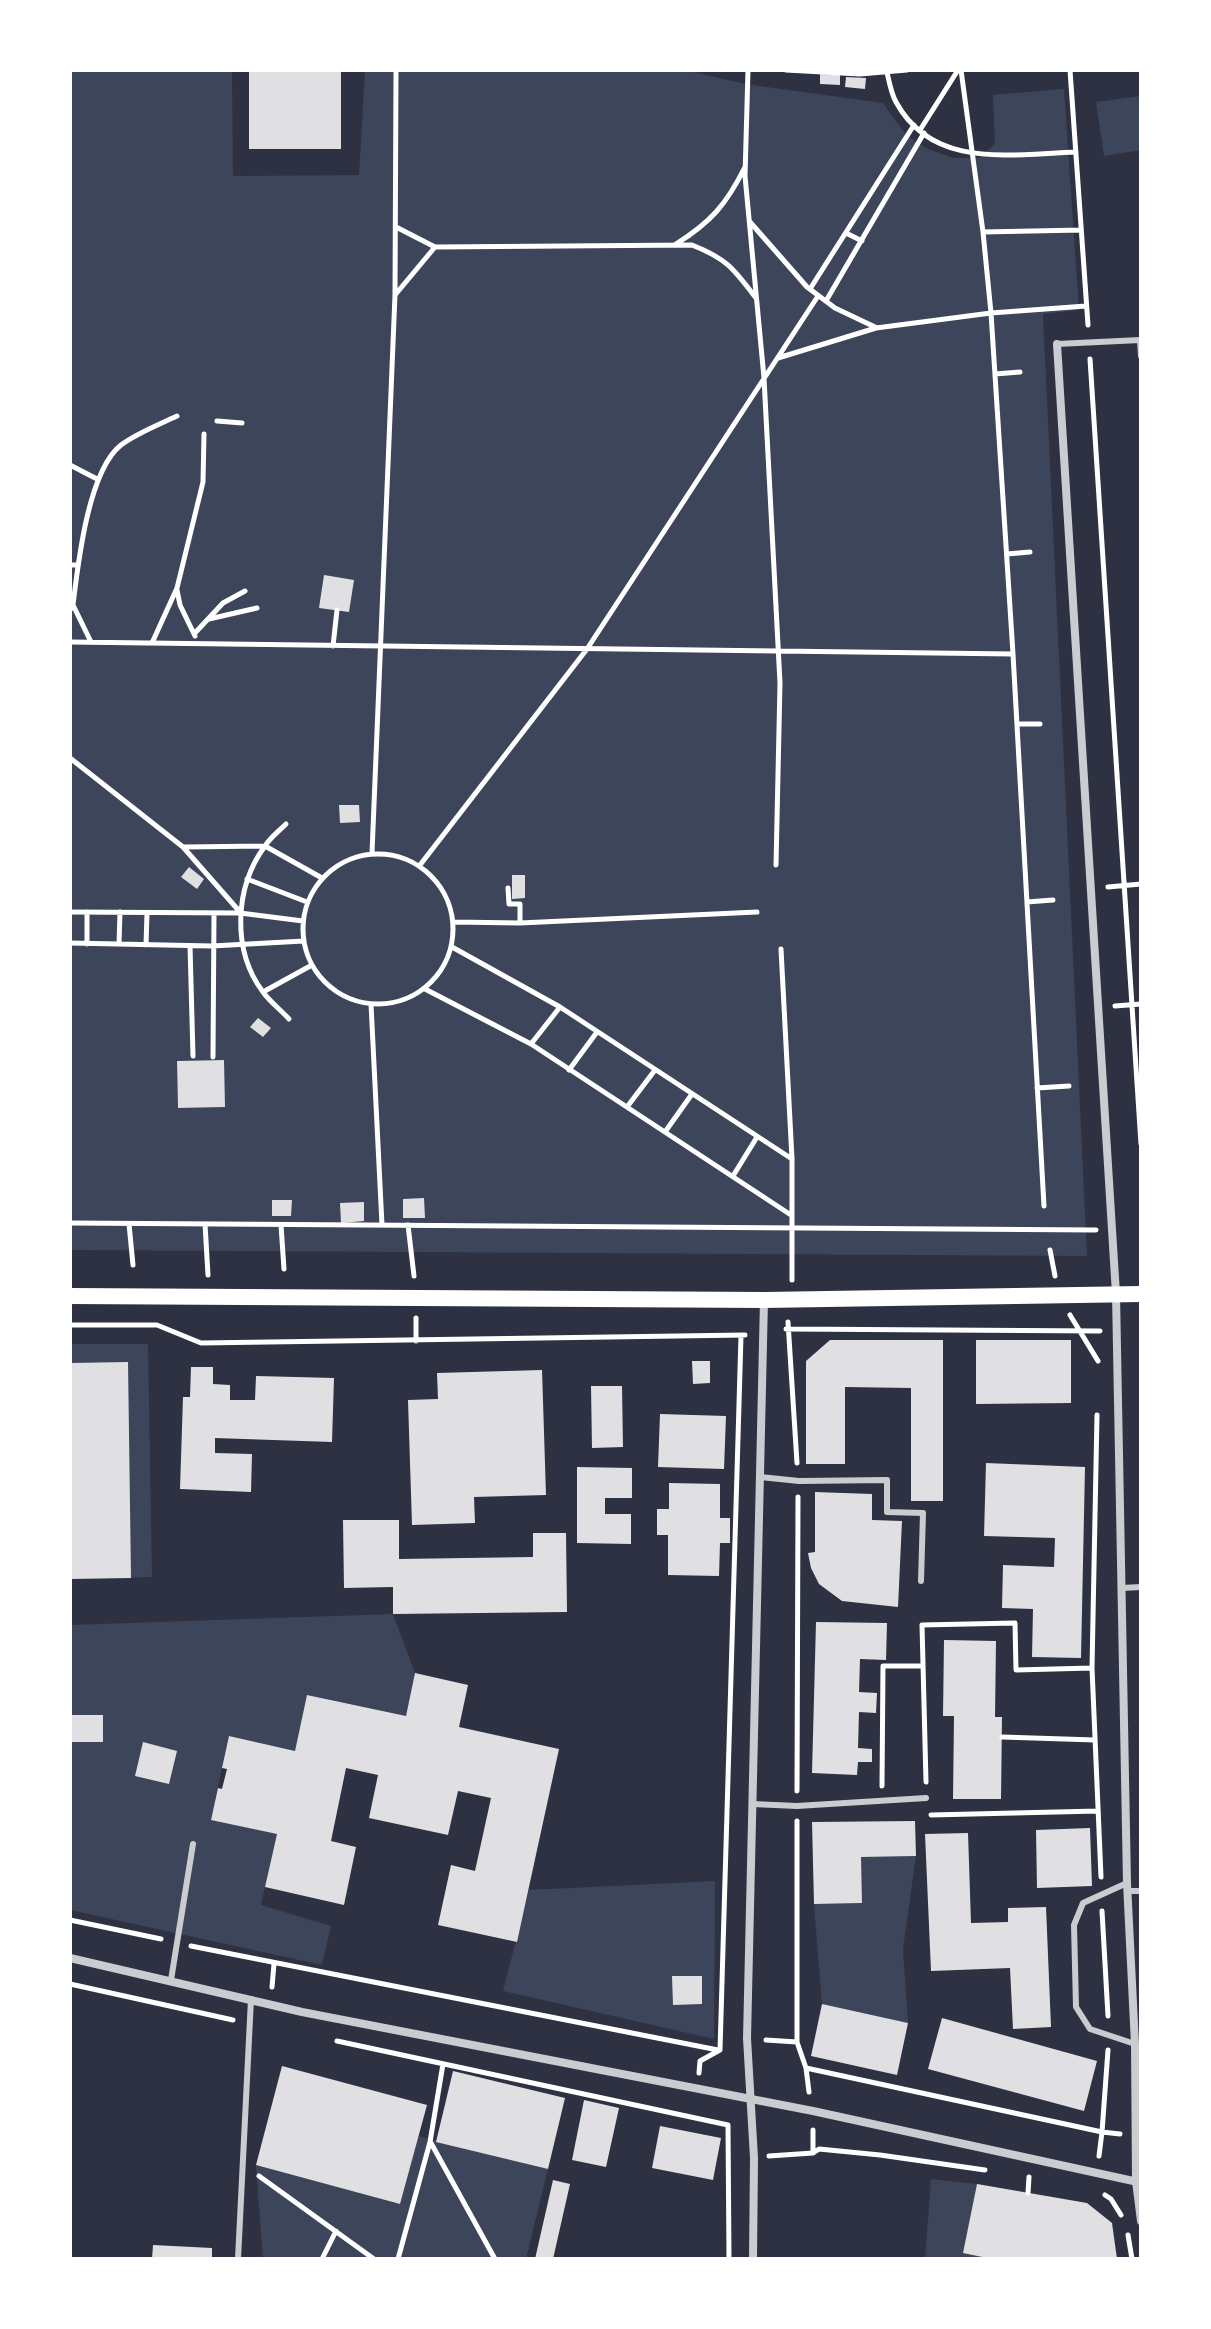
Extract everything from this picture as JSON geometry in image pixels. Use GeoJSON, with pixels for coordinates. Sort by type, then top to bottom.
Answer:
{"type":"FeatureCollection","features":[{"type":"Feature","properties":{"kind":"main road"},"geometry":{"type":"LineString","coordinates":[[70,1296],[764,1300],[1141,1294]]}},
{"type":"Feature","properties":{"kind":"street"},"geometry":{"type":"LineString","coordinates":[[1057,344],[1116,1294],[1128,1887],[1141,2221]]}},
{"type":"Feature","properties":{"kind":"street"},"geometry":{"type":"LineString","coordinates":[[753,2259],[754,2158],[747,2038],[764,1300]]}},
{"type":"Feature","properties":{"kind":"street"},"geometry":{"type":"LineString","coordinates":[[70,1958],[251,1999],[751,2099],[1138,2182]]}},
{"type":"Feature","properties":{"kind":"lane"},"geometry":{"type":"LineString","coordinates":[[1057,344],[1140,340],[1141,356]]}},
{"type":"Feature","properties":{"kind":"lane"},"geometry":{"type":"LineString","coordinates":[[760,1477],[799,1481],[887,1480],[887,1512],[923,1513],[921,1581]]}},
{"type":"Feature","properties":{"kind":"lane"},"geometry":{"type":"LineString","coordinates":[[1122,1588],[1141,1587]]}},
{"type":"Feature","properties":{"kind":"lane"},"geometry":{"type":"LineString","coordinates":[[752,1804],[797,1806],[926,1798]]}},
{"type":"Feature","properties":{"kind":"lane"},"geometry":{"type":"LineString","coordinates":[[171,1980],[193,1844]]}},
{"type":"Feature","properties":{"kind":"lane"},"geometry":{"type":"LineString","coordinates":[[1135,2044],[1090,2029],[1076,2007],[1074,1925],[1083,1903],[1128,1887],[1141,1891]]}},
{"type":"Feature","properties":{"kind":"lane"},"geometry":{"type":"LineString","coordinates":[[238,2259],[251,1999]]}},
{"type":"Feature","properties":{"kind":"path"},"geometry":{"type":"LineString","coordinates":[[372,853],[395,295],[396,70]]}},
{"type":"Feature","properties":{"kind":"path"},"geometry":{"type":"LineString","coordinates":[[748,70],[748,221],[764,378],[779,651],[776,865]]}},
{"type":"Feature","properties":{"kind":"path"},"geometry":{"type":"LineString","coordinates":[[786,70],[860,74],[907,70]]}},
{"type":"Feature","properties":{"kind":"path"},"geometry":{"type":"LineString","coordinates":[[826,301],[960,70]]}},
{"type":"Feature","properties":{"kind":"path"},"geometry":{"type":"LineString","coordinates":[[960,70],[991,313],[1044,1206]]}},
{"type":"Feature","properties":{"kind":"path"},"geometry":{"type":"LineString","coordinates":[[1070,70],[1141,1144]]}},
{"type":"Feature","properties":{"kind":"path"},"geometry":{"type":"LineString","coordinates":[[887,72],[895,101],[914,125],[940,146],[972,154],[1076,152]]}},
{"type":"Feature","properties":{"kind":"path"},"geometry":{"type":"LineString","coordinates":[[810,289],[914,125]]}},
{"type":"Feature","properties":{"kind":"path"},"geometry":{"type":"LineString","coordinates":[[675,245],[702,228],[716,214],[730,197],[746,166]]}},
{"type":"Feature","properties":{"kind":"path"},"geometry":{"type":"LineString","coordinates":[[885,171],[899,177]]}},
{"type":"Feature","properties":{"kind":"path"},"geometry":{"type":"LineString","coordinates":[[748,221],[818,296],[876,328]]}},
{"type":"Feature","properties":{"kind":"path"},"geometry":{"type":"LineString","coordinates":[[396,227],[435,247],[692,245],[716,255],[733,267],[756,299]]}},
{"type":"Feature","properties":{"kind":"path"},"geometry":{"type":"LineString","coordinates":[[983,232],[1081,230]]}},
{"type":"Feature","properties":{"kind":"path"},"geometry":{"type":"LineString","coordinates":[[846,233],[862,241]]}},
{"type":"Feature","properties":{"kind":"path"},"geometry":{"type":"LineString","coordinates":[[395,295],[435,247]]}},
{"type":"Feature","properties":{"kind":"path"},"geometry":{"type":"LineString","coordinates":[[420,865],[587,649],[818,296]]}},
{"type":"Feature","properties":{"kind":"path"},"geometry":{"type":"LineString","coordinates":[[778,358],[876,328],[991,313],[1086,306]]}},
{"type":"Feature","properties":{"kind":"path"},"geometry":{"type":"LineString","coordinates":[[995,374],[1020,372]]}},
{"type":"Feature","properties":{"kind":"path"},"geometry":{"type":"LineString","coordinates":[[91,642],[72,608],[97,479],[105,462],[120,446],[177,416]]}},
{"type":"Feature","properties":{"kind":"path"},"geometry":{"type":"LineString","coordinates":[[217,421],[242,423]]}},
{"type":"Feature","properties":{"kind":"path"},"geometry":{"type":"LineString","coordinates":[[152,643],[177,588],[203,482],[204,434]]}},
{"type":"Feature","properties":{"kind":"path"},"geometry":{"type":"LineString","coordinates":[[70,465],[97,479]]}},
{"type":"Feature","properties":{"kind":"path"},"geometry":{"type":"LineString","coordinates":[[1007,554],[1030,552]]}},
{"type":"Feature","properties":{"kind":"path"},"geometry":{"type":"LineString","coordinates":[[70,565],[78,565]]}},
{"type":"Feature","properties":{"kind":"path"},"geometry":{"type":"LineString","coordinates":[[177,588],[180,605],[200,644]]}},
{"type":"Feature","properties":{"kind":"path"},"geometry":{"type":"LineString","coordinates":[[194,634],[223,603],[245,591]]}},
{"type":"Feature","properties":{"kind":"path"},"geometry":{"type":"LineString","coordinates":[[208,619],[257,608]]}},
{"type":"Feature","properties":{"kind":"path"},"geometry":{"type":"LineString","coordinates":[[333,646],[337,610]]}},
{"type":"Feature","properties":{"kind":"path"},"geometry":{"type":"LineString","coordinates":[[70,642],[1013,654]]}},
{"type":"Feature","properties":{"kind":"path"},"geometry":{"type":"LineString","coordinates":[[1017,724],[1040,724]]}},
{"type":"Feature","properties":{"kind":"path"},"geometry":{"type":"LineString","coordinates":[[70,758],[183,847],[240,913]]}},
{"type":"Feature","properties":{"kind":"path"},"geometry":{"type":"LineString","coordinates":[[286,824],[265,846],[247,879],[240,913],[243,945],[250,969],[263,992],[289,1019]]}},
{"type":"Feature","properties":{"kind":"path"},"geometry":{"type":"LineString","coordinates":[[183,847],[265,846],[322,878]]}},
{"type":"Feature","properties":{"kind":"path"},"geometry":{"type":"LineString","coordinates":[[372,853],[397,855],[420,865],[437,880],[449,900],[454,922],[452,947],[437,977],[425,989],[390,1004],[353,1000],[337,992],[312,965],[304,941],[303,921],[307,902],[322,878],[345,861],[372,853]]}},
{"type":"Feature","properties":{"kind":"path"},"geometry":{"type":"LineString","coordinates":[[247,879],[307,902]]}},
{"type":"Feature","properties":{"kind":"path"},"geometry":{"type":"LineString","coordinates":[[1091,888],[1141,884]]}},
{"type":"Feature","properties":{"kind":"path"},"geometry":{"type":"LineString","coordinates":[[508,888],[509,904],[520,904],[520,923]]}},
{"type":"Feature","properties":{"kind":"path"},"geometry":{"type":"LineString","coordinates":[[1027,902],[1053,900]]}},
{"type":"Feature","properties":{"kind":"path"},"geometry":{"type":"LineString","coordinates":[[70,912],[240,913],[303,921]]}},
{"type":"Feature","properties":{"kind":"path"},"geometry":{"type":"LineString","coordinates":[[87,912],[87,944]]}},
{"type":"Feature","properties":{"kind":"path"},"geometry":{"type":"LineString","coordinates":[[119,944],[120,912]]}},
{"type":"Feature","properties":{"kind":"path"},"geometry":{"type":"LineString","coordinates":[[454,922],[520,923],[757,912]]}},
{"type":"Feature","properties":{"kind":"path"},"geometry":{"type":"LineString","coordinates":[[146,945],[147,913]]}},
{"type":"Feature","properties":{"kind":"path"},"geometry":{"type":"LineString","coordinates":[[213,1057],[214,914]]}},
{"type":"Feature","properties":{"kind":"path"},"geometry":{"type":"LineString","coordinates":[[70,943],[212,946],[304,941]]}},
{"type":"Feature","properties":{"kind":"path"},"geometry":{"type":"LineString","coordinates":[[190,946],[193,1056]]}},
{"type":"Feature","properties":{"kind":"path"},"geometry":{"type":"LineString","coordinates":[[452,947],[560,1007],[792,1159]]}},
{"type":"Feature","properties":{"kind":"path"},"geometry":{"type":"LineString","coordinates":[[781,949],[792,1159],[792,1299],[786,1329],[799,1481],[797,2042],[806,2068],[1102,2132],[1109,2035],[1092,1668],[1097,1405]]}},
{"type":"Feature","properties":{"kind":"path"},"geometry":{"type":"LineString","coordinates":[[263,992],[312,965]]}},
{"type":"Feature","properties":{"kind":"path"},"geometry":{"type":"LineString","coordinates":[[425,989],[531,1044],[791,1215]]}},
{"type":"Feature","properties":{"kind":"path"},"geometry":{"type":"LineString","coordinates":[[371,1004],[382,1225]]}},
{"type":"Feature","properties":{"kind":"path"},"geometry":{"type":"LineString","coordinates":[[531,1044],[560,1007]]}},
{"type":"Feature","properties":{"kind":"path"},"geometry":{"type":"LineString","coordinates":[[569,1070],[597,1032]]}},
{"type":"Feature","properties":{"kind":"path"},"geometry":{"type":"LineString","coordinates":[[627,1108],[655,1070]]}},
{"type":"Feature","properties":{"kind":"path"},"geometry":{"type":"LineString","coordinates":[[1037,1088],[1069,1086]]}},
{"type":"Feature","properties":{"kind":"path"},"geometry":{"type":"LineString","coordinates":[[665,1133],[692,1094]]}},
{"type":"Feature","properties":{"kind":"path"},"geometry":{"type":"LineString","coordinates":[[733,1176],[757,1136]]}},
{"type":"Feature","properties":{"kind":"path"},"geometry":{"type":"LineString","coordinates":[[70,1223],[1045,1229]]}},
{"type":"Feature","properties":{"kind":"path"},"geometry":{"type":"LineString","coordinates":[[129,1224],[133,1265]]}},
{"type":"Feature","properties":{"kind":"path"},"geometry":{"type":"LineString","coordinates":[[205,1224],[208,1284]]}},
{"type":"Feature","properties":{"kind":"path"},"geometry":{"type":"LineString","coordinates":[[281,1225],[284,1269]]}},
{"type":"Feature","properties":{"kind":"path"},"geometry":{"type":"LineString","coordinates":[[70,1325],[157,1325],[201,1343],[741,1336],[764,1327],[1116,1331]]}},
{"type":"Feature","properties":{"kind":"path"},"geometry":{"type":"LineString","coordinates":[[1079,1330],[1098,1358],[1098,1373]]}},
{"type":"Feature","properties":{"kind":"path"},"geometry":{"type":"LineString","coordinates":[[720,2050],[741,1336]]}},
{"type":"Feature","properties":{"kind":"path"},"geometry":{"type":"LineString","coordinates":[[1092,1668],[1016,1670],[1015,1623],[922,1625],[926,1815],[1098,1811]]}},
{"type":"Feature","properties":{"kind":"path"},"geometry":{"type":"LineString","coordinates":[[882,1799],[883,1666],[923,1666]]}},
{"type":"Feature","properties":{"kind":"path"},"geometry":{"type":"LineString","coordinates":[[1002,1737],[1095,1740]]}},
{"type":"Feature","properties":{"kind":"path"},"geometry":{"type":"LineString","coordinates":[[70,1920],[274,1964],[720,2050]]}},
{"type":"Feature","properties":{"kind":"path"},"geometry":{"type":"LineString","coordinates":[[70,1984],[248,2023]]}},
{"type":"Feature","properties":{"kind":"path"},"geometry":{"type":"LineString","coordinates":[[326,2038],[728,2125],[729,2259]]}},
{"type":"Feature","properties":{"kind":"path"},"geometry":{"type":"LineString","coordinates":[[694,2118],[700,2061],[747,2038],[797,2042]]}},
{"type":"Feature","properties":{"kind":"path"},"geometry":{"type":"LineString","coordinates":[[398,2259],[430,2142],[443,2064]]}},
{"type":"Feature","properties":{"kind":"path"},"geometry":{"type":"LineString","coordinates":[[430,2142],[495,2259]]}},
{"type":"Feature","properties":{"kind":"path"},"geometry":{"type":"LineString","coordinates":[[813,2153],[819,2149],[880,2155],[999,2173]]}},
{"type":"Feature","properties":{"kind":"path"},"geometry":{"type":"LineString","coordinates":[[242,2164],[374,2259]]}},
{"type":"Feature","properties":{"kind":"path"},"geometry":{"type":"LineString","coordinates":[[1014,2175],[1042,2179]]}},
{"type":"Feature","properties":{"kind":"path"},"geometry":{"type":"LineString","coordinates":[[1028,2193],[1029,2177]]}},
{"type":"Feature","properties":{"kind":"path"},"geometry":{"type":"LineString","coordinates":[[322,2259],[336,2231]]}},
{"type":"Feature","properties":{"kind":"shaded area"},"geometry":{"type":"Polygon","coordinates":[[[70,70],[232,70],[233,176],[359,175],[365,70],[685,70],[745,84],[883,103],[907,136],[928,149],[953,158],[979,158],[995,144],[993,95],[1064,89],[1079,310],[1043,314],[1087,1256],[70,1250],[70,70]],[[223,1060],[177,1061],[178,1108],[224,1107],[223,1060]]]}},
{"type":"Feature","properties":{"kind":"shaded area"},"geometry":{"type":"Polygon","coordinates":[[[1141,96],[1141,150],[1104,156],[1096,102],[1141,96]]]}},
{"type":"Feature","properties":{"kind":"shaded area"},"geometry":{"type":"Polygon","coordinates":[[[70,1344],[148,1344],[152,1577],[70,1579],[70,1344]]]}},
{"type":"Feature","properties":{"kind":"shaded area"},"geometry":{"type":"Polygon","coordinates":[[[393,1614],[415,1673],[406,1716],[308,1695],[295,1751],[229,1736],[211,1819],[277,1834],[261,1905],[331,1926],[322,1965],[70,1910],[70,1625],[393,1614]]]}},
{"type":"Feature","properties":{"kind":"shaded area"},"geometry":{"type":"Polygon","coordinates":[[[916,1856],[903,1949],[908,2023],[822,2004],[814,1904],[861,1903],[861,1857],[916,1856]]]}},
{"type":"Feature","properties":{"kind":"shaded area"},"geometry":{"type":"Polygon","coordinates":[[[715,1881],[714,2039],[503,1991],[529,1890],[715,1881]]]}},
{"type":"Feature","properties":{"kind":"shaded area"},"geometry":{"type":"Polygon","coordinates":[[[418,2136],[548,2169],[526,2259],[263,2259],[256,2165],[400,2204],[418,2136]]]}},
{"type":"Feature","properties":{"kind":"shaded area"},"geometry":{"type":"Polygon","coordinates":[[[931,2179],[977,2184],[964,2252],[992,2259],[925,2259],[931,2179]]]}},
{"type":"Feature","properties":{"kind":"building"},"geometry":{"type":"Polygon","coordinates":[[[249,70],[341,70],[341,149],[249,149],[249,70]]]}},
{"type":"Feature","properties":{"kind":"building"},"geometry":{"type":"Polygon","coordinates":[[[820,74],[840,75],[840,85],[820,84],[820,74]]]}},
{"type":"Feature","properties":{"kind":"building"},"geometry":{"type":"Polygon","coordinates":[[[846,77],[866,78],[865,89],[845,87],[846,77]]]}},
{"type":"Feature","properties":{"kind":"building"},"geometry":{"type":"Polygon","coordinates":[[[324,575],[354,580],[349,612],[319,608],[324,575]]]}},
{"type":"Feature","properties":{"kind":"building"},"geometry":{"type":"Polygon","coordinates":[[[339,805],[359,805],[360,822],[340,823],[339,805]]]}},
{"type":"Feature","properties":{"kind":"building"},"geometry":{"type":"Polygon","coordinates":[[[189,867],[204,879],[197,889],[181,877],[189,867]]]}},
{"type":"Feature","properties":{"kind":"building"},"geometry":{"type":"Polygon","coordinates":[[[512,875],[525,875],[525,898],[512,899],[512,875]]]}},
{"type":"Feature","properties":{"kind":"building"},"geometry":{"type":"Polygon","coordinates":[[[258,1018],[271,1028],[263,1037],[250,1027],[258,1018]]]}},
{"type":"Feature","properties":{"kind":"building"},"geometry":{"type":"Polygon","coordinates":[[[224,1060],[225,1107],[178,1108],[177,1061],[224,1060]]]}},
{"type":"Feature","properties":{"kind":"building"},"geometry":{"type":"Polygon","coordinates":[[[424,1198],[425,1218],[403,1218],[403,1199],[424,1198]]]}},
{"type":"Feature","properties":{"kind":"building"},"geometry":{"type":"Polygon","coordinates":[[[272,1200],[292,1200],[291,1216],[272,1216],[272,1200]]]}},
{"type":"Feature","properties":{"kind":"building"},"geometry":{"type":"Polygon","coordinates":[[[364,1202],[364,1221],[341,1223],[340,1203],[364,1202]]]}},
{"type":"Feature","properties":{"kind":"building"},"geometry":{"type":"Polygon","coordinates":[[[830,1340],[943,1340],[943,1501],[911,1501],[911,1388],[845,1387],[845,1464],[806,1464],[806,1361],[830,1340]]]}},
{"type":"Feature","properties":{"kind":"building"},"geometry":{"type":"Polygon","coordinates":[[[976,1340],[1071,1340],[1071,1403],[976,1404],[976,1340]]]}},
{"type":"Feature","properties":{"kind":"building"},"geometry":{"type":"Polygon","coordinates":[[[692,1361],[710,1361],[710,1383],[693,1384],[692,1361]]]}},
{"type":"Feature","properties":{"kind":"building"},"geometry":{"type":"Polygon","coordinates":[[[128,1362],[131,1578],[70,1579],[70,1363],[128,1362]]]}},
{"type":"Feature","properties":{"kind":"building"},"geometry":{"type":"Polygon","coordinates":[[[191,1367],[213,1367],[213,1384],[230,1385],[230,1400],[255,1400],[256,1376],[334,1378],[332,1442],[215,1438],[215,1453],[252,1454],[251,1492],[180,1489],[183,1397],[190,1397],[191,1367]]]}},
{"type":"Feature","properties":{"kind":"building"},"geometry":{"type":"Polygon","coordinates":[[[542,1370],[546,1495],[474,1497],[475,1523],[412,1525],[408,1400],[438,1399],[437,1373],[542,1370]]]}},
{"type":"Feature","properties":{"kind":"building"},"geometry":{"type":"Polygon","coordinates":[[[591,1386],[622,1386],[623,1447],[592,1448],[591,1386]]]}},
{"type":"Feature","properties":{"kind":"building"},"geometry":{"type":"Polygon","coordinates":[[[660,1414],[726,1416],[724,1469],[658,1467],[660,1414]]]}},
{"type":"Feature","properties":{"kind":"building"},"geometry":{"type":"Polygon","coordinates":[[[986,1463],[1085,1467],[1081,1658],[1032,1657],[1033,1609],[1002,1608],[1003,1565],[1054,1567],[1055,1538],[984,1536],[986,1463]]]}},
{"type":"Feature","properties":{"kind":"building"},"geometry":{"type":"Polygon","coordinates":[[[577,1467],[632,1468],[632,1498],[605,1498],[605,1514],[631,1514],[631,1544],[577,1543],[577,1467]]]}},
{"type":"Feature","properties":{"kind":"building"},"geometry":{"type":"Polygon","coordinates":[[[669,1483],[720,1484],[720,1518],[730,1518],[730,1543],[720,1543],[719,1576],[668,1575],[668,1535],[657,1535],[657,1509],[669,1509],[669,1483]]]}},
{"type":"Feature","properties":{"kind":"building"},"geometry":{"type":"Polygon","coordinates":[[[815,1492],[872,1494],[872,1520],[902,1521],[898,1607],[842,1601],[819,1584],[808,1553],[815,1552],[815,1492]]]}},
{"type":"Feature","properties":{"kind":"building"},"geometry":{"type":"Polygon","coordinates":[[[343,1520],[399,1520],[399,1559],[533,1557],[533,1533],[566,1533],[567,1612],[393,1614],[393,1587],[344,1588],[343,1520]]]}},
{"type":"Feature","properties":{"kind":"building"},"geometry":{"type":"Polygon","coordinates":[[[816,1622],[887,1623],[886,1660],[860,1659],[859,1692],[877,1693],[876,1713],[859,1712],[858,1748],[872,1749],[872,1762],[858,1762],[857,1775],[812,1773],[816,1622]]]}},
{"type":"Feature","properties":{"kind":"building"},"geometry":{"type":"Polygon","coordinates":[[[944,1640],[996,1641],[995,1717],[1002,1717],[1001,1799],[953,1799],[954,1716],[943,1716],[944,1640]]]}},
{"type":"Feature","properties":{"kind":"building"},"geometry":{"type":"Polygon","coordinates":[[[415,1673],[468,1685],[459,1727],[559,1749],[517,1942],[438,1925],[451,1865],[475,1871],[491,1798],[458,1791],[448,1835],[369,1818],[378,1775],[346,1768],[331,1841],[356,1847],[344,1905],[265,1887],[277,1834],[211,1820],[218,1788],[222,1789],[227,1769],[222,1768],[229,1736],[295,1751],[307,1695],[406,1716],[415,1673]]]}},
{"type":"Feature","properties":{"kind":"building"},"geometry":{"type":"Polygon","coordinates":[[[70,1715],[103,1715],[103,1742],[70,1742],[70,1715]]]}},
{"type":"Feature","properties":{"kind":"building"},"geometry":{"type":"Polygon","coordinates":[[[143,1742],[177,1751],[169,1784],[135,1776],[143,1742]]]}},
{"type":"Feature","properties":{"kind":"building"},"geometry":{"type":"Polygon","coordinates":[[[915,1821],[916,1856],[861,1857],[862,1903],[814,1904],[812,1822],[915,1821]]]}},
{"type":"Feature","properties":{"kind":"building"},"geometry":{"type":"Polygon","coordinates":[[[1090,1828],[1092,1886],[1037,1888],[1036,1830],[1090,1828]]]}},
{"type":"Feature","properties":{"kind":"building"},"geometry":{"type":"Polygon","coordinates":[[[968,1833],[971,1923],[1008,1922],[1008,1908],[1046,1907],[1051,2027],[1013,2029],[1010,1968],[931,1971],[925,1834],[968,1833]]]}},
{"type":"Feature","properties":{"kind":"building"},"geometry":{"type":"Polygon","coordinates":[[[672,1976],[702,1976],[702,2004],[673,2005],[672,1976]]]}},
{"type":"Feature","properties":{"kind":"building"},"geometry":{"type":"Polygon","coordinates":[[[822,2004],[908,2023],[897,2075],[811,2056],[822,2004]]]}},
{"type":"Feature","properties":{"kind":"building"},"geometry":{"type":"Polygon","coordinates":[[[942,2018],[1097,2061],[1084,2111],[928,2069],[942,2018]]]}},
{"type":"Feature","properties":{"kind":"building"},"geometry":{"type":"Polygon","coordinates":[[[282,2066],[427,2105],[400,2204],[256,2165],[282,2066]]]}},
{"type":"Feature","properties":{"kind":"building"},"geometry":{"type":"Polygon","coordinates":[[[453,2071],[565,2098],[548,2169],[436,2142],[453,2071]]]}},
{"type":"Feature","properties":{"kind":"building"},"geometry":{"type":"Polygon","coordinates":[[[584,2100],[619,2108],[606,2167],[572,2160],[584,2100]]]}},
{"type":"Feature","properties":{"kind":"building"},"geometry":{"type":"Polygon","coordinates":[[[660,2126],[721,2138],[713,2180],[652,2168],[660,2126]]]}},
{"type":"Feature","properties":{"kind":"building"},"geometry":{"type":"Polygon","coordinates":[[[553,2180],[570,2184],[553,2259],[535,2259],[553,2180]]]}},
{"type":"Feature","properties":{"kind":"building"},"geometry":{"type":"Polygon","coordinates":[[[977,2184],[1087,2203],[1112,2223],[1117,2259],[992,2259],[963,2253],[977,2184]]]}},
{"type":"Feature","properties":{"kind":"building"},"geometry":{"type":"Polygon","coordinates":[[[153,2245],[212,2248],[212,2259],[152,2259],[153,2245]]]}}]}
